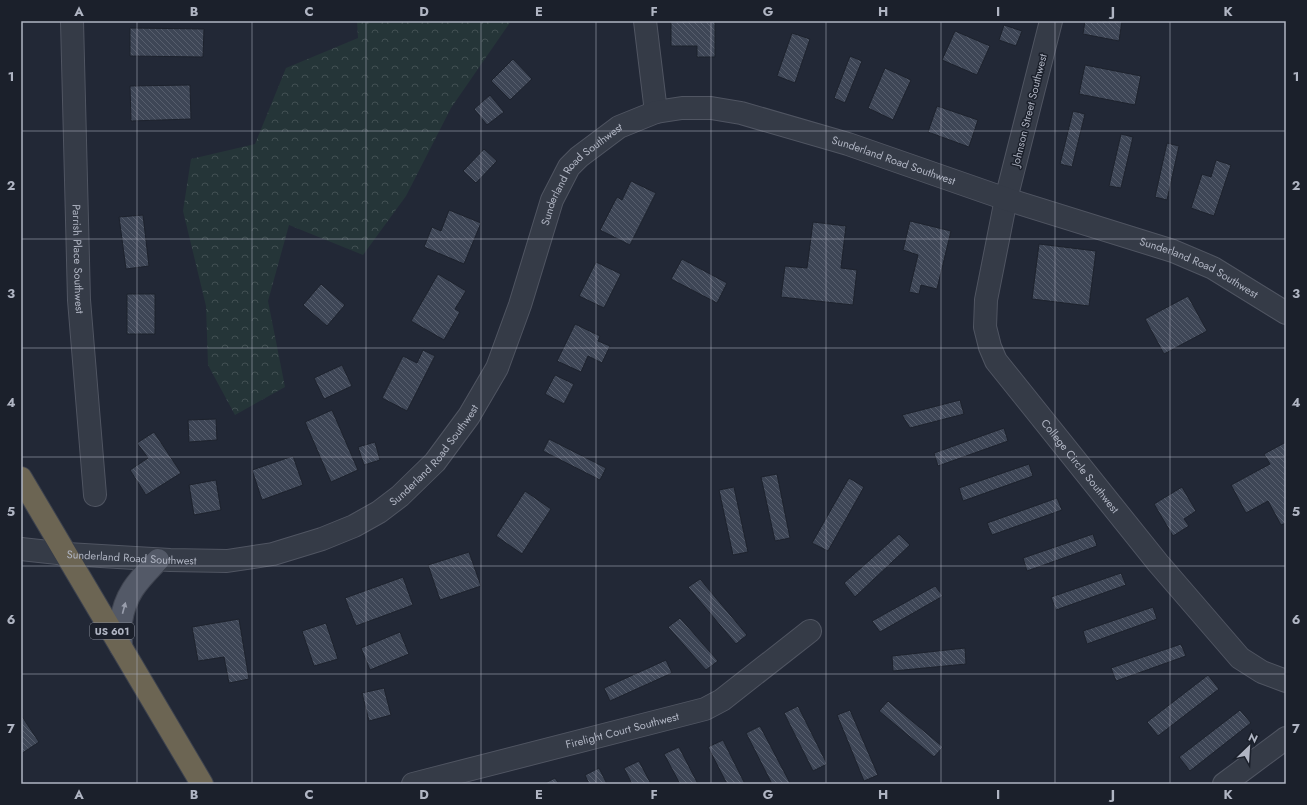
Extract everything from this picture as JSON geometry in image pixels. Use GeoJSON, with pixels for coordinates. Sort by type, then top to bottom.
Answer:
{"type":"FeatureCollection","features":[{"type":"Feature","properties":{"kind":"highway","name":"US 601"},"geometry":{"type":"LineString","coordinates":[[21,478],[202,784]]}},
{"type":"Feature","properties":{"kind":"main road"},"geometry":{"type":"LineString","coordinates":[[121,647],[121,623],[129,594],[134,586],[158,560]]}},
{"type":"Feature","properties":{"kind":"street","name":"Parrish Place Southwest"},"geometry":{"type":"LineString","coordinates":[[72,21],[79,300],[95,496]]}},
{"type":"Feature","properties":{"kind":"street"},"geometry":{"type":"LineString","coordinates":[[645,21],[656,112]]}},
{"type":"Feature","properties":{"kind":"street","name":"Johnson Street Southwest"},"geometry":{"type":"LineString","coordinates":[[1006,199],[1051,21]]}},
{"type":"Feature","properties":{"kind":"street","name":"Sunderland Road Southwest"},"geometry":{"type":"LineString","coordinates":[[21,549],[67,554],[158,560],[227,560],[273,554],[322,539],[354,526],[379,512],[400,496],[435,462],[469,416],[497,368],[520,305],[552,200],[569,168],[579,157],[619,127],[656,112],[682,108],[710,108],[740,113],[848,144],[1006,199],[1174,251],[1213,268],[1286,313]]}},
{"type":"Feature","properties":{"kind":"street","name":"College Circle Southwest"},"geometry":{"type":"LineString","coordinates":[[1006,199],[986,300],[985,327],[990,347],[996,361],[1158,563],[1240,658],[1262,672],[1286,681]]}},
{"type":"Feature","properties":{"kind":"street","name":"Firelight Court Southwest"},"geometry":{"type":"LineString","coordinates":[[413,784],[705,709],[722,700],[810,631]]}},
{"type":"Feature","properties":{"kind":"street"},"geometry":{"type":"LineString","coordinates":[[1224,784],[1286,738]]}},
{"type":"Feature","properties":{"kind":"green space"},"geometry":{"type":"Polygon","coordinates":[[[357,21],[511,21],[451,108],[406,196],[363,255],[289,225],[268,301],[285,387],[235,415],[208,365],[206,306],[183,211],[191,159],[255,144],[286,68],[358,38],[357,21]]]}},
{"type":"Feature","properties":{"kind":"building"},"geometry":{"type":"Polygon","coordinates":[[[671,21],[715,21],[715,57],[697,57],[697,46],[671,46],[671,21]]]}},
{"type":"Feature","properties":{"kind":"building"},"geometry":{"type":"Polygon","coordinates":[[[1085,21],[1122,21],[1119,41],[1083,34],[1085,21]]]}},
{"type":"Feature","properties":{"kind":"building"},"geometry":{"type":"Polygon","coordinates":[[[1004,25],[1022,31],[1016,46],[999,40],[1004,25]]]}},
{"type":"Feature","properties":{"kind":"building"},"geometry":{"type":"Polygon","coordinates":[[[130,28],[204,29],[203,57],[130,56],[130,28]]]}},
{"type":"Feature","properties":{"kind":"building"},"geometry":{"type":"Polygon","coordinates":[[[955,31],[990,46],[977,75],[942,60],[955,31]]]}},
{"type":"Feature","properties":{"kind":"building"},"geometry":{"type":"Polygon","coordinates":[[[792,33],[810,39],[795,83],[777,76],[792,33]]]}},
{"type":"Feature","properties":{"kind":"building"},"geometry":{"type":"Polygon","coordinates":[[[850,56],[862,61],[845,103],[834,98],[850,56]]]}},
{"type":"Feature","properties":{"kind":"building"},"geometry":{"type":"Polygon","coordinates":[[[513,59],[532,79],[510,100],[491,81],[513,59]]]}},
{"type":"Feature","properties":{"kind":"building"},"geometry":{"type":"Polygon","coordinates":[[[1085,65],[1141,76],[1135,105],[1079,94],[1085,65]]]}},
{"type":"Feature","properties":{"kind":"building"},"geometry":{"type":"Polygon","coordinates":[[[885,68],[911,80],[893,120],[868,108],[885,68]]]}},
{"type":"Feature","properties":{"kind":"building"},"geometry":{"type":"Polygon","coordinates":[[[190,85],[191,119],[131,121],[130,86],[190,85]]]}},
{"type":"Feature","properties":{"kind":"building"},"geometry":{"type":"Polygon","coordinates":[[[490,95],[504,112],[487,125],[474,109],[490,95]]]}},
{"type":"Feature","properties":{"kind":"building"},"geometry":{"type":"Polygon","coordinates":[[[937,106],[978,120],[969,147],[928,132],[937,106]]]}},
{"type":"Feature","properties":{"kind":"building"},"geometry":{"type":"Polygon","coordinates":[[[1073,111],[1085,114],[1072,167],[1060,164],[1073,111]]]}},
{"type":"Feature","properties":{"kind":"building"},"geometry":{"type":"Polygon","coordinates":[[[1121,134],[1133,137],[1121,188],[1109,186],[1121,134]]]}},
{"type":"Feature","properties":{"kind":"building"},"geometry":{"type":"Polygon","coordinates":[[[1167,143],[1179,146],[1167,200],[1155,197],[1167,143]]]}},
{"type":"Feature","properties":{"kind":"building"},"geometry":{"type":"Polygon","coordinates":[[[484,149],[497,161],[476,183],[463,171],[484,149]]]}},
{"type":"Feature","properties":{"kind":"building"},"geometry":{"type":"Polygon","coordinates":[[[1216,160],[1231,165],[1214,216],[1191,208],[1202,174],[1211,177],[1216,160]]]}},
{"type":"Feature","properties":{"kind":"building"},"geometry":{"type":"Polygon","coordinates":[[[631,181],[656,193],[630,245],[600,230],[617,197],[622,200],[631,181]]]}},
{"type":"Feature","properties":{"kind":"building"},"geometry":{"type":"Polygon","coordinates":[[[449,210],[481,223],[464,264],[424,247],[432,227],[441,231],[449,210]]]}},
{"type":"Feature","properties":{"kind":"building"},"geometry":{"type":"Polygon","coordinates":[[[143,215],[149,266],[126,269],[119,217],[143,215]]]}},
{"type":"Feature","properties":{"kind":"building"},"geometry":{"type":"Polygon","coordinates":[[[910,221],[951,231],[937,289],[921,285],[919,294],[909,292],[918,255],[903,250],[910,221]]]}},
{"type":"Feature","properties":{"kind":"building"},"geometry":{"type":"Polygon","coordinates":[[[813,222],[846,226],[841,268],[857,270],[853,305],[781,297],[785,266],[807,268],[813,222]]]}},
{"type":"Feature","properties":{"kind":"building"},"geometry":{"type":"Polygon","coordinates":[[[1039,244],[1096,251],[1089,306],[1032,299],[1039,244]]]}},
{"type":"Feature","properties":{"kind":"building"},"geometry":{"type":"Polygon","coordinates":[[[682,259],[727,283],[717,303],[671,279],[682,259]]]}},
{"type":"Feature","properties":{"kind":"building"},"geometry":{"type":"Polygon","coordinates":[[[596,262],[621,274],[604,308],[579,296],[596,262]]]}},
{"type":"Feature","properties":{"kind":"building"},"geometry":{"type":"Polygon","coordinates":[[[438,274],[466,291],[455,309],[460,312],[444,340],[411,321],[438,274]]]}},
{"type":"Feature","properties":{"kind":"building"},"geometry":{"type":"Polygon","coordinates":[[[321,284],[345,305],[327,326],[303,305],[321,284]]]}},
{"type":"Feature","properties":{"kind":"building"},"geometry":{"type":"Polygon","coordinates":[[[127,294],[155,294],[155,334],[127,334],[127,294]]]}},
{"type":"Feature","properties":{"kind":"building"},"geometry":{"type":"Polygon","coordinates":[[[1188,296],[1207,331],[1164,354],[1145,319],[1188,296]]]}},
{"type":"Feature","properties":{"kind":"building"},"geometry":{"type":"Polygon","coordinates":[[[575,324],[600,336],[598,341],[610,346],[602,363],[588,356],[581,372],[557,361],[575,324]]]}},
{"type":"Feature","properties":{"kind":"building"},"geometry":{"type":"Polygon","coordinates":[[[423,350],[435,356],[407,411],[382,398],[403,356],[417,363],[423,350]]]}},
{"type":"Feature","properties":{"kind":"building"},"geometry":{"type":"Polygon","coordinates":[[[342,365],[352,386],[324,399],[314,378],[342,365]]]}},
{"type":"Feature","properties":{"kind":"building"},"geometry":{"type":"Polygon","coordinates":[[[555,375],[574,384],[564,404],[545,394],[555,375]]]}},
{"type":"Feature","properties":{"kind":"building"},"geometry":{"type":"Polygon","coordinates":[[[960,400],[964,414],[910,428],[902,415],[960,400]]]}},
{"type":"Feature","properties":{"kind":"building"},"geometry":{"type":"Polygon","coordinates":[[[332,410],[358,470],[331,482],[305,422],[332,410]]]}},
{"type":"Feature","properties":{"kind":"building"},"geometry":{"type":"Polygon","coordinates":[[[216,419],[217,440],[189,442],[188,420],[216,419]]]}},
{"type":"Feature","properties":{"kind":"building"},"geometry":{"type":"Polygon","coordinates":[[[1004,428],[1008,441],[938,466],[934,453],[1004,428]]]}},
{"type":"Feature","properties":{"kind":"building"},"geometry":{"type":"Polygon","coordinates":[[[154,432],[181,473],[146,495],[130,470],[148,458],[137,443],[154,432]]]}},
{"type":"Feature","properties":{"kind":"building"},"geometry":{"type":"Polygon","coordinates":[[[549,439],[606,468],[600,480],[543,451],[549,439]]]}},
{"type":"Feature","properties":{"kind":"building"},"geometry":{"type":"Polygon","coordinates":[[[375,442],[380,460],[364,465],[358,447],[375,442]]]}},
{"type":"Feature","properties":{"kind":"building"},"geometry":{"type":"Polygon","coordinates":[[[1286,442],[1286,523],[1281,525],[1268,501],[1246,513],[1231,485],[1270,464],[1264,454],[1286,442]]]}},
{"type":"Feature","properties":{"kind":"building"},"geometry":{"type":"Polygon","coordinates":[[[293,456],[303,485],[262,500],[252,470],[293,456]]]}},
{"type":"Feature","properties":{"kind":"building"},"geometry":{"type":"Polygon","coordinates":[[[1029,464],[1033,476],[963,501],[959,488],[1029,464]]]}},
{"type":"Feature","properties":{"kind":"building"},"geometry":{"type":"Polygon","coordinates":[[[777,474],[790,538],[775,541],[761,477],[777,474]]]}},
{"type":"Feature","properties":{"kind":"building"},"geometry":{"type":"Polygon","coordinates":[[[849,478],[864,487],[828,551],[812,543],[849,478]]]}},
{"type":"Feature","properties":{"kind":"building"},"geometry":{"type":"Polygon","coordinates":[[[216,480],[221,510],[194,515],[189,485],[216,480]]]}},
{"type":"Feature","properties":{"kind":"building"},"geometry":{"type":"Polygon","coordinates":[[[734,487],[748,552],[733,555],[719,490],[734,487]]]}},
{"type":"Feature","properties":{"kind":"building"},"geometry":{"type":"Polygon","coordinates":[[[1182,487],[1196,511],[1184,519],[1189,526],[1173,536],[1154,504],[1182,487]]]}},
{"type":"Feature","properties":{"kind":"building"},"geometry":{"type":"Polygon","coordinates":[[[525,491],[551,509],[522,554],[496,536],[525,491]]]}},
{"type":"Feature","properties":{"kind":"building"},"geometry":{"type":"Polygon","coordinates":[[[1057,498],[1062,510],[992,535],[987,523],[1057,498]]]}},
{"type":"Feature","properties":{"kind":"building"},"geometry":{"type":"Polygon","coordinates":[[[899,534],[910,545],[855,597],[844,583],[899,534]]]}},
{"type":"Feature","properties":{"kind":"building"},"geometry":{"type":"Polygon","coordinates":[[[1093,534],[1097,546],[1027,571],[1023,558],[1093,534]]]}},
{"type":"Feature","properties":{"kind":"building"},"geometry":{"type":"Polygon","coordinates":[[[469,552],[481,586],[440,600],[428,565],[469,552]]]}},
{"type":"Feature","properties":{"kind":"building"},"geometry":{"type":"Polygon","coordinates":[[[1121,573],[1126,585],[1056,610],[1051,597],[1121,573]]]}},
{"type":"Feature","properties":{"kind":"building"},"geometry":{"type":"Polygon","coordinates":[[[403,577],[413,605],[356,626],[345,598],[403,577]]]}},
{"type":"Feature","properties":{"kind":"building"},"geometry":{"type":"Polygon","coordinates":[[[700,579],[747,635],[736,644],[688,587],[700,579]]]}},
{"type":"Feature","properties":{"kind":"building"},"geometry":{"type":"Polygon","coordinates":[[[935,586],[943,596],[880,632],[872,621],[935,586]]]}},
{"type":"Feature","properties":{"kind":"building"},"geometry":{"type":"Polygon","coordinates":[[[1153,607],[1157,619],[1087,644],[1083,631],[1153,607]]]}},
{"type":"Feature","properties":{"kind":"building"},"geometry":{"type":"Polygon","coordinates":[[[680,618],[718,661],[706,670],[668,627],[680,618]]]}},
{"type":"Feature","properties":{"kind":"building"},"geometry":{"type":"Polygon","coordinates":[[[239,619],[249,679],[229,683],[224,657],[198,661],[192,627],[239,619]]]}},
{"type":"Feature","properties":{"kind":"building"},"geometry":{"type":"Polygon","coordinates":[[[326,623],[338,659],[314,666],[302,631],[326,623]]]}},
{"type":"Feature","properties":{"kind":"building"},"geometry":{"type":"Polygon","coordinates":[[[400,632],[409,654],[370,670],[361,648],[400,632]]]}},
{"type":"Feature","properties":{"kind":"building"},"geometry":{"type":"Polygon","coordinates":[[[1181,644],[1186,656],[1116,681],[1111,668],[1181,644]]]}},
{"type":"Feature","properties":{"kind":"building"},"geometry":{"type":"Polygon","coordinates":[[[965,648],[966,664],[893,671],[892,656],[965,648]]]}},
{"type":"Feature","properties":{"kind":"building"},"geometry":{"type":"Polygon","coordinates":[[[666,660],[672,673],[610,701],[604,688],[666,660]]]}},
{"type":"Feature","properties":{"kind":"building"},"geometry":{"type":"Polygon","coordinates":[[[1208,675],[1219,689],[1158,736],[1147,722],[1208,675]]]}},
{"type":"Feature","properties":{"kind":"building"},"geometry":{"type":"Polygon","coordinates":[[[384,688],[391,715],[369,721],[362,693],[384,688]]]}},
{"type":"Feature","properties":{"kind":"building"},"geometry":{"type":"Polygon","coordinates":[[[888,701],[943,747],[934,757],[879,711],[888,701]]]}},
{"type":"Feature","properties":{"kind":"building"},"geometry":{"type":"Polygon","coordinates":[[[798,706],[827,764],[813,771],[784,713],[798,706]]]}},
{"type":"Feature","properties":{"kind":"building"},"geometry":{"type":"Polygon","coordinates":[[[850,710],[878,775],[864,781],[837,715],[850,710]]]}},
{"type":"Feature","properties":{"kind":"building"},"geometry":{"type":"Polygon","coordinates":[[[1240,710],[1251,723],[1190,771],[1179,757],[1240,710]]]}},
{"type":"Feature","properties":{"kind":"building"},"geometry":{"type":"Polygon","coordinates":[[[21,715],[39,742],[21,754],[21,715]]]}},
{"type":"Feature","properties":{"kind":"building"},"geometry":{"type":"Polygon","coordinates":[[[760,726],[790,783],[772,784],[746,733],[760,726]]]}},
{"type":"Feature","properties":{"kind":"building"},"geometry":{"type":"Polygon","coordinates":[[[723,740],[745,784],[727,784],[708,747],[723,740]]]}},
{"type":"Feature","properties":{"kind":"building"},"geometry":{"type":"Polygon","coordinates":[[[679,747],[698,784],[680,784],[664,754],[679,747]]]}},
{"type":"Feature","properties":{"kind":"building"},"geometry":{"type":"Polygon","coordinates":[[[639,761],[651,784],[632,784],[624,768],[639,761]]]}},
{"type":"Feature","properties":{"kind":"building"},"geometry":{"type":"Polygon","coordinates":[[[599,768],[607,784],[589,784],[585,775],[599,768]]]}},
{"type":"Feature","properties":{"kind":"building"},"geometry":{"type":"Polygon","coordinates":[[[555,778],[559,784],[543,784],[555,778]]]}}]}
